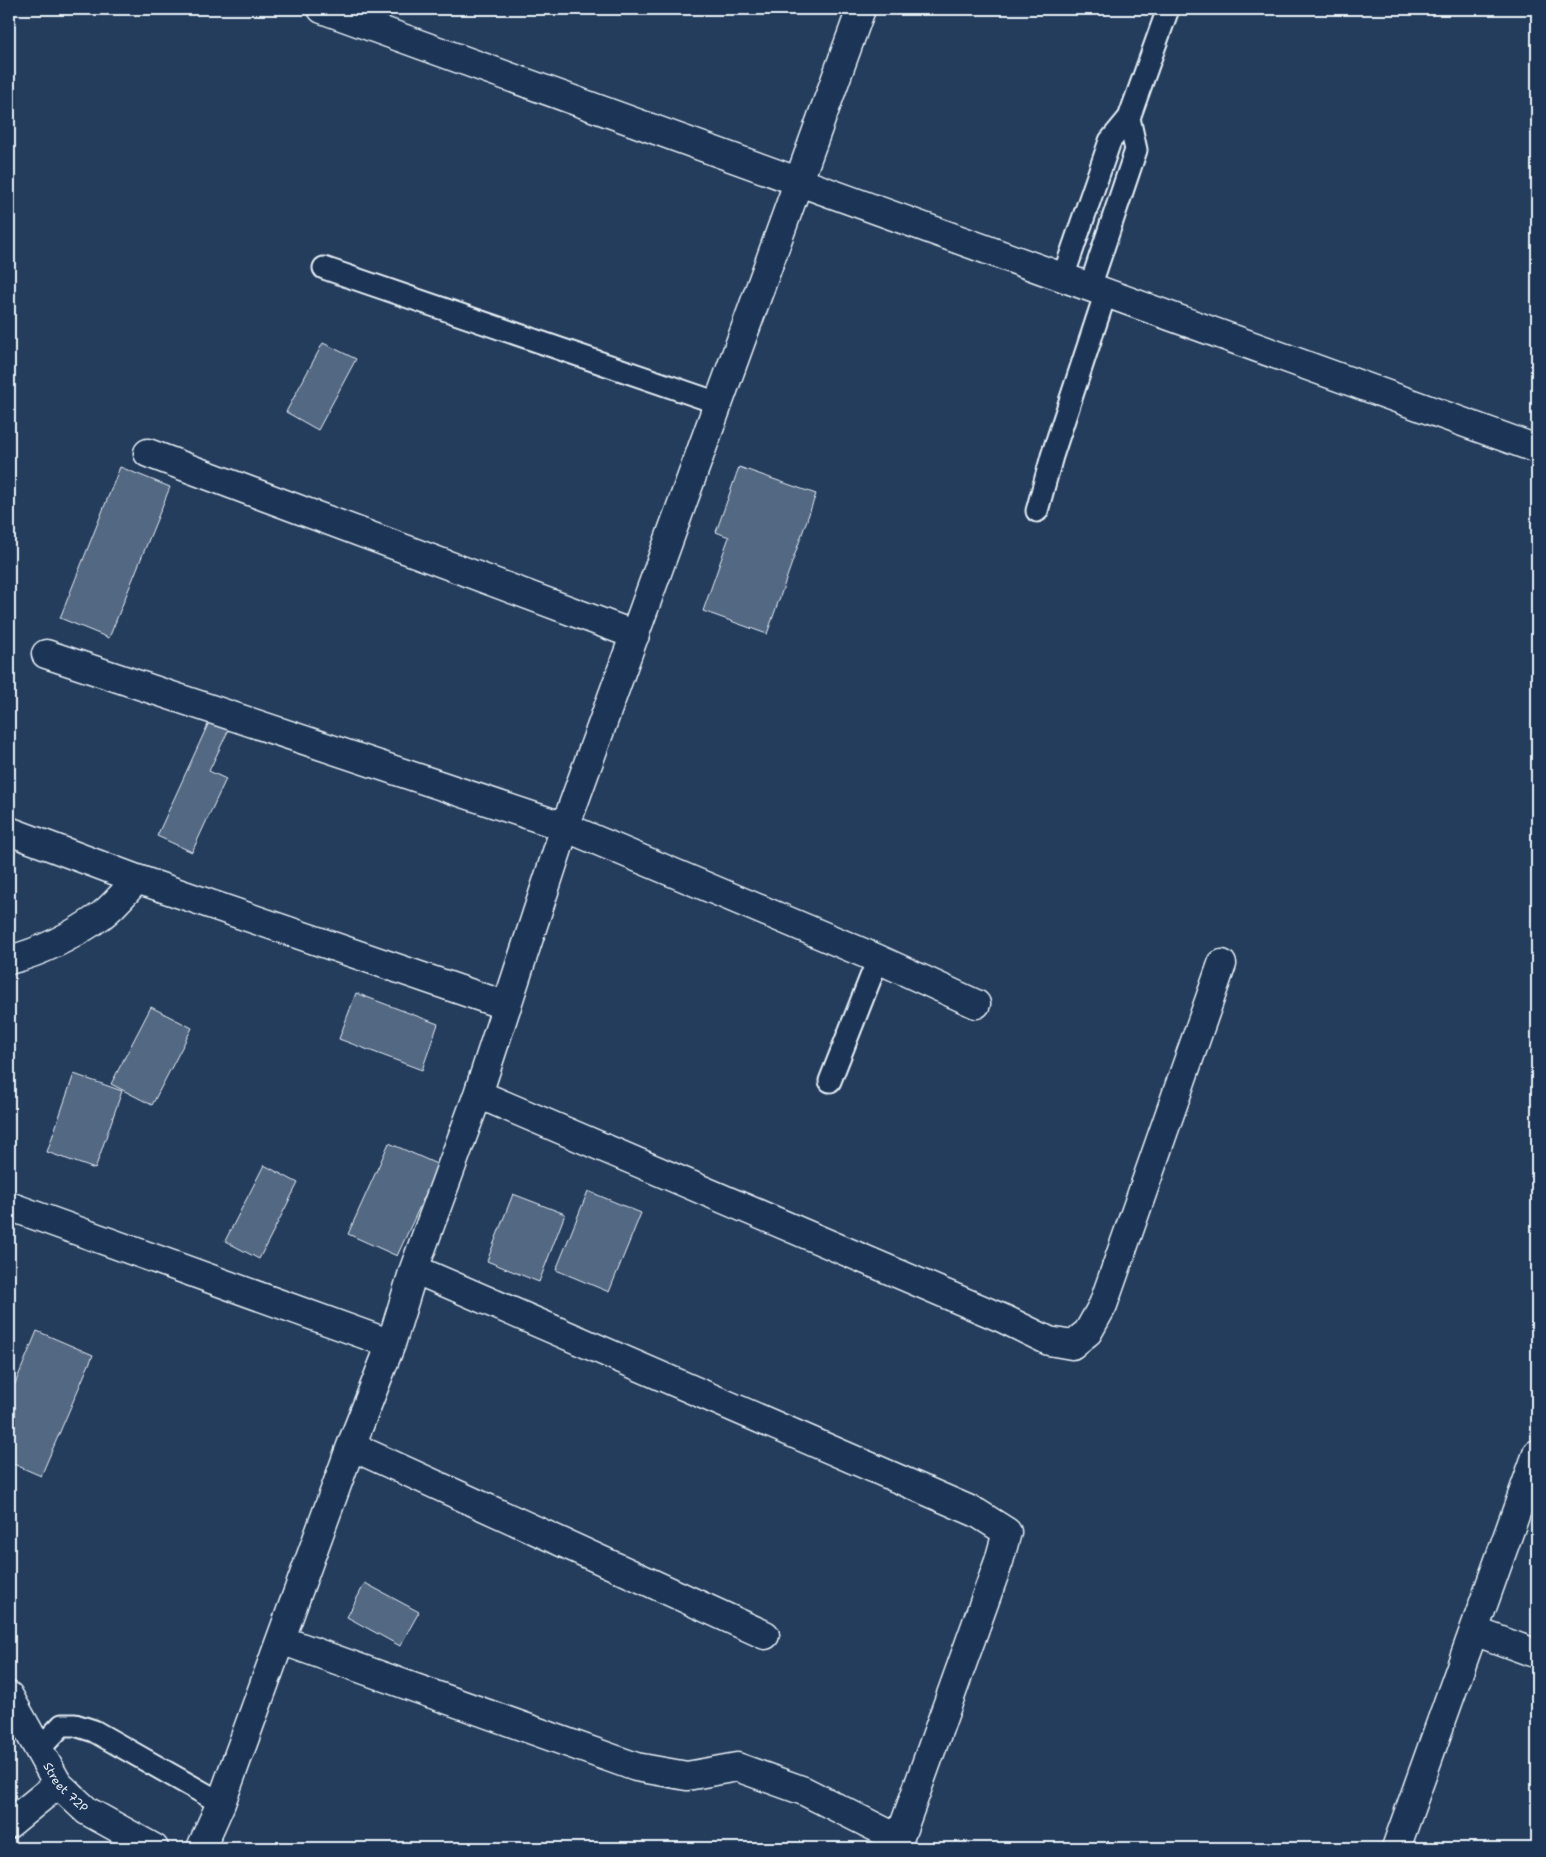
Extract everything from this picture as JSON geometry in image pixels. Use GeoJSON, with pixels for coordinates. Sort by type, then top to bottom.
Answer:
{"type":"FeatureCollection","features":[{"type":"Feature","properties":{"kind":"street"},"geometry":{"type":"LineString","coordinates":[[322,9],[1537,448]]}},
{"type":"Feature","properties":{"kind":"street"},"geometry":{"type":"LineString","coordinates":[[201,1848],[221,1803],[351,1446],[391,1344],[414,1270],[478,1094],[565,827],[861,9]]}},
{"type":"Feature","properties":{"kind":"street"},"geometry":{"type":"LineString","coordinates":[[148,452],[634,634]]}},
{"type":"Feature","properties":{"kind":"street"},"geometry":{"type":"LineString","coordinates":[[46,654],[565,827],[878,959],[976,1004]]}},
{"type":"Feature","properties":{"kind":"street"},"geometry":{"type":"LineString","coordinates":[[9,831],[137,879],[507,1006]]}},
{"type":"Feature","properties":{"kind":"street"},"geometry":{"type":"LineString","coordinates":[[9,960],[24,956],[65,938],[103,914],[137,879]]}},
{"type":"Feature","properties":{"kind":"street"},"geometry":{"type":"LineString","coordinates":[[478,1094],[1004,1319],[1049,1341],[1072,1345],[1088,1332],[1103,1305],[1222,964]]}},
{"type":"Feature","properties":{"kind":"street"},"geometry":{"type":"LineString","coordinates":[[9,1206],[391,1344]]}},
{"type":"Feature","properties":{"kind":"street"},"geometry":{"type":"LineString","coordinates":[[281,1640],[636,1767],[687,1776],[737,1767],[804,1791],[898,1844],[999,1561],[1007,1532],[968,1509],[414,1270]]}},
{"type":"Feature","properties":{"kind":"street"},"geometry":{"type":"LineString","coordinates":[[351,1446],[765,1635]]}},
{"type":"Feature","properties":{"kind":"street"},"geometry":{"type":"LineString","coordinates":[[1396,1848],[1474,1631],[1532,1485],[1537,1454]]}},
{"type":"Feature","properties":{"kind":"street"},"geometry":{"type":"LineString","coordinates":[[1474,1631],[1537,1654]]}},
{"type":"Feature","properties":{"kind":"street","name":"Street 72P"},"geometry":{"type":"LineString","coordinates":[[9,1696],[58,1784],[87,1811],[154,1848]]}},
{"type":"Feature","properties":{"kind":"street"},"geometry":{"type":"LineString","coordinates":[[9,1824],[58,1784]]}},
{"type":"Feature","properties":{"kind":"lane"},"geometry":{"type":"LineString","coordinates":[[1063,277],[1110,142],[1130,118],[1168,9]]}},
{"type":"Feature","properties":{"kind":"lane"},"geometry":{"type":"LineString","coordinates":[[1037,512],[1136,150],[1130,118]]}},
{"type":"Feature","properties":{"kind":"lane"},"geometry":{"type":"LineString","coordinates":[[324,268],[718,403]]}},
{"type":"Feature","properties":{"kind":"lane"},"geometry":{"type":"LineString","coordinates":[[830,1081],[878,959]]}},
{"type":"Feature","properties":{"kind":"lane"},"geometry":{"type":"LineString","coordinates":[[38,1750],[62,1725],[94,1731],[221,1803]]}},
{"type":"Feature","properties":{"kind":"building"},"geometry":{"type":"Polygon","coordinates":[[[323,343],[356,359],[318,430],[286,412],[323,343]]]}},
{"type":"Feature","properties":{"kind":"building"},"geometry":{"type":"Polygon","coordinates":[[[120,467],[170,487],[109,638],[60,618],[120,467]]]}},
{"type":"Feature","properties":{"kind":"building"},"geometry":{"type":"Polygon","coordinates":[[[739,467],[816,494],[767,634],[703,611],[729,537],[716,532],[739,467]]]}},
{"type":"Feature","properties":{"kind":"building"},"geometry":{"type":"Polygon","coordinates":[[[210,720],[229,729],[209,771],[226,779],[192,852],[157,836],[210,720]]]}},
{"type":"Feature","properties":{"kind":"building"},"geometry":{"type":"Polygon","coordinates":[[[356,993],[438,1024],[422,1070],[339,1039],[356,993]]]}},
{"type":"Feature","properties":{"kind":"building"},"geometry":{"type":"Polygon","coordinates":[[[151,1007],[192,1028],[152,1105],[111,1084],[151,1007]]]}},
{"type":"Feature","properties":{"kind":"building"},"geometry":{"type":"Polygon","coordinates":[[[74,1074],[122,1091],[95,1169],[47,1152],[74,1074]]]}},
{"type":"Feature","properties":{"kind":"building"},"geometry":{"type":"Polygon","coordinates":[[[389,1143],[439,1165],[397,1256],[348,1234],[389,1143]]]}},
{"type":"Feature","properties":{"kind":"building"},"geometry":{"type":"Polygon","coordinates":[[[264,1165],[298,1183],[259,1259],[225,1241],[264,1165]]]}},
{"type":"Feature","properties":{"kind":"building"},"geometry":{"type":"Polygon","coordinates":[[[588,1191],[641,1213],[609,1292],[556,1270],[588,1191]]]}},
{"type":"Feature","properties":{"kind":"building"},"geometry":{"type":"Polygon","coordinates":[[[513,1194],[565,1214],[539,1282],[487,1261],[513,1194]]]}},
{"type":"Feature","properties":{"kind":"building"},"geometry":{"type":"Polygon","coordinates":[[[37,1331],[93,1355],[41,1476],[9,1462],[9,1398],[37,1331]]]}},
{"type":"Feature","properties":{"kind":"building"},"geometry":{"type":"Polygon","coordinates":[[[365,1583],[419,1612],[400,1646],[347,1617],[365,1583]]]}}]}
